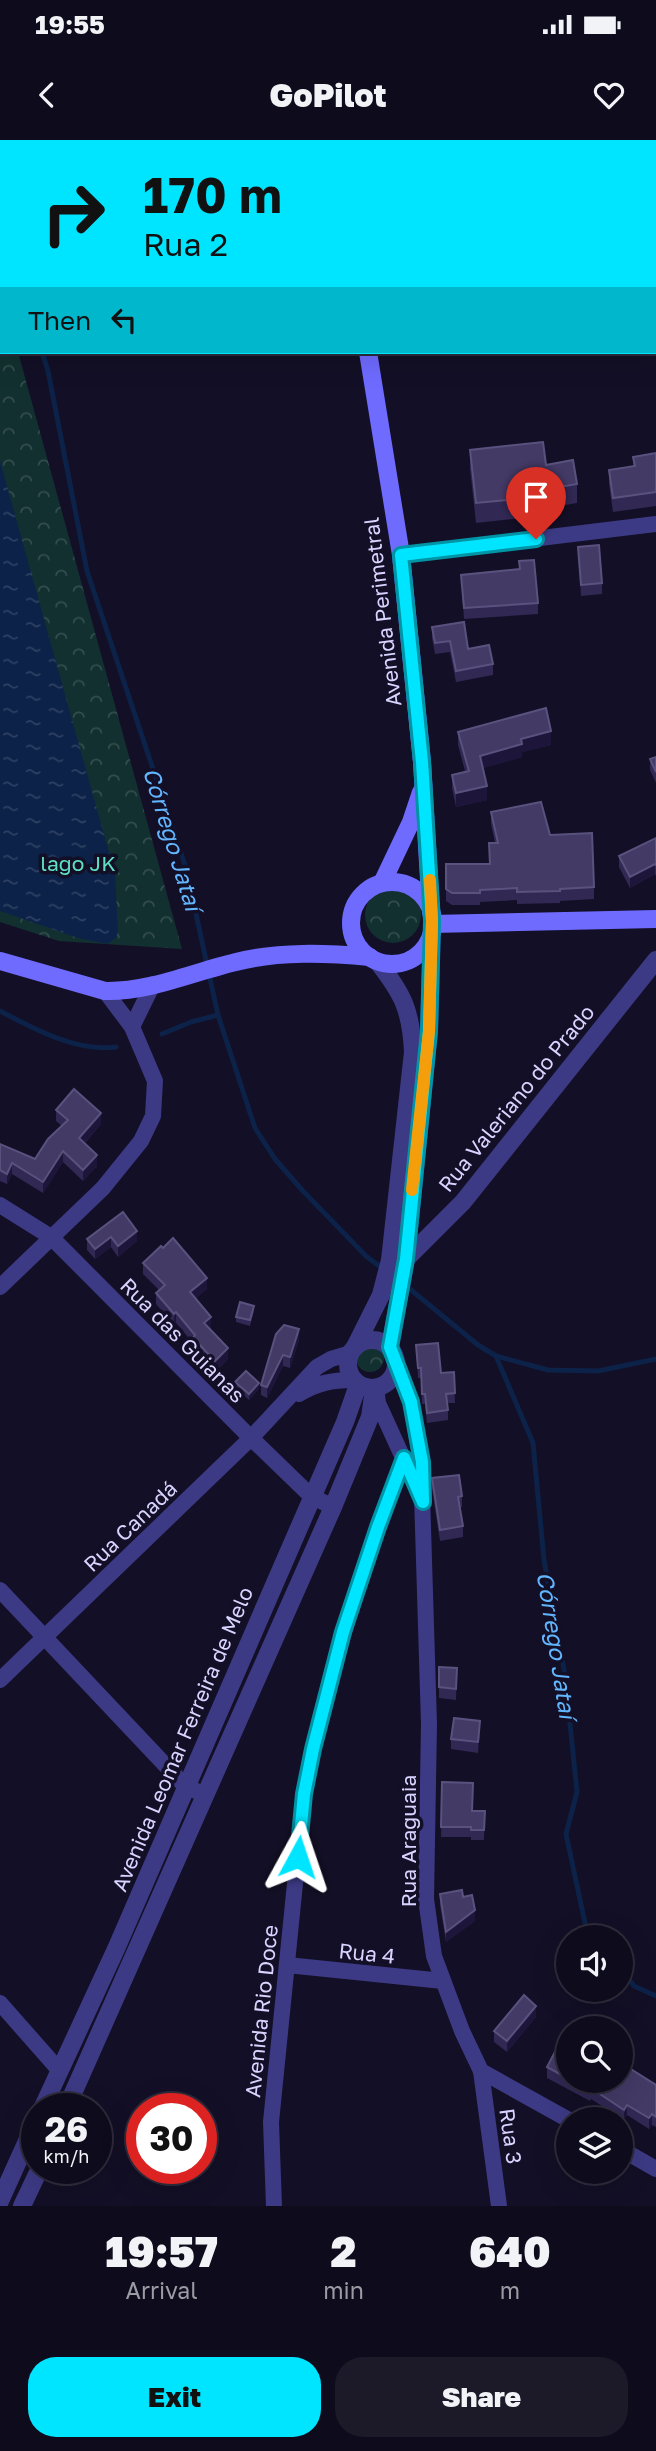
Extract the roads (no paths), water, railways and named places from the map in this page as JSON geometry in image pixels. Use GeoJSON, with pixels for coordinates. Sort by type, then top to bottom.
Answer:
{"type":"FeatureCollection","features":[{"type":"Feature","properties":{"kind":"main road","name":"Avenida Perimetral"},"geometry":{"type":"LineString","coordinates":[[368,354],[401,555],[424,785],[432,922]]}},
{"type":"Feature","properties":{"kind":"main road","name":"Avenida Perimetral"},"geometry":{"type":"LineString","coordinates":[[382,883],[411,822],[424,785]]}},
{"type":"Feature","properties":{"kind":"main road"},"geometry":{"type":"LineString","coordinates":[[0,961],[105,991],[187,977],[237,961],[300,954],[339,954],[398,963],[410,959],[420,951],[428,941],[432,922],[427,901],[418,891],[407,885],[395,882],[371,887],[362,895],[351,916],[354,939],[361,950],[374,959]]}},
{"type":"Feature","properties":{"kind":"main road"},"geometry":{"type":"LineString","coordinates":[[432,922],[656,919]]}},
{"type":"Feature","properties":{"kind":"street"},"geometry":{"type":"LineString","coordinates":[[401,555],[656,524]]}},
{"type":"Feature","properties":{"kind":"street","name":"Avenida Perimetral"},"geometry":{"type":"LineString","coordinates":[[353,1350],[373,1312],[387,1276],[429,1031],[432,922]]}},
{"type":"Feature","properties":{"kind":"street","name":"Avenida Perimetral"},"geometry":{"type":"LineString","coordinates":[[374,959],[405,1003],[411,1023],[413,1052],[405,1262],[390,1347]]}},
{"type":"Feature","properties":{"kind":"street","name":"Rua Valeriano do Prado"},"geometry":{"type":"LineString","coordinates":[[405,1262],[463,1202],[656,960]]}},
{"type":"Feature","properties":{"kind":"street"},"geometry":{"type":"LineString","coordinates":[[132,1027],[153,984]]}},
{"type":"Feature","properties":{"kind":"street"},"geometry":{"type":"LineString","coordinates":[[0,1287],[103,1188],[141,1141],[153,1115],[155,1081],[132,1027],[105,991]]}},
{"type":"Feature","properties":{"kind":"street","name":"Rua das Guianas"},"geometry":{"type":"LineString","coordinates":[[0,1205],[51,1237],[251,1438],[312,1496],[333,1507]]}},
{"type":"Feature","properties":{"kind":"street"},"geometry":{"type":"LineString","coordinates":[[365,1385],[381,1387],[393,1378],[397,1364],[390,1347],[384,1342],[369,1340],[353,1350],[348,1367],[378,1403],[423,1502]]}},
{"type":"Feature","properties":{"kind":"street","name":"Rua Canadá"},"geometry":{"type":"LineString","coordinates":[[0,1680],[251,1438],[317,1367],[353,1350]]}},
{"type":"Feature","properties":{"kind":"street","name":"Rua Araguaia"},"geometry":{"type":"LineString","coordinates":[[397,1364],[411,1402],[422,1462],[429,1724],[426,1899],[434,1956],[462,2031],[481,2071]]}},
{"type":"Feature","properties":{"kind":"street","name":"Rua Canadá"},"geometry":{"type":"LineString","coordinates":[[288,1401],[320,1384],[335,1380],[365,1385]]}},
{"type":"Feature","properties":{"kind":"street","name":"Avenida Leomar Ferreira de Melo"},"geometry":{"type":"LineString","coordinates":[[49,2093],[116,1948],[345,1422],[365,1385]]}},
{"type":"Feature","properties":{"kind":"street","name":"Avenida Leomar Ferreira de Melo"},"geometry":{"type":"LineString","coordinates":[[73,2093],[333,1507],[370,1417],[365,1385]]}},
{"type":"Feature","properties":{"kind":"street","name":"Avenida Rio Doce"},"geometry":{"type":"LineString","coordinates":[[274,2206],[271,2122],[304,1794],[343,1632],[404,1458]]}},
{"type":"Feature","properties":{"kind":"street"},"geometry":{"type":"LineString","coordinates":[[0,1590],[186,1787],[205,1794]]}},
{"type":"Feature","properties":{"kind":"street","name":"Rua 4"},"geometry":{"type":"LineString","coordinates":[[287,1965],[443,1981]]}},
{"type":"Feature","properties":{"kind":"street"},"geometry":{"type":"LineString","coordinates":[[0,2003],[59,2070]]}},
{"type":"Feature","properties":{"kind":"street"},"geometry":{"type":"LineString","coordinates":[[481,2071],[556,2113]]}},
{"type":"Feature","properties":{"kind":"street","name":"Rua 3"},"geometry":{"type":"LineString","coordinates":[[481,2071],[499,2206]]}},
{"type":"Feature","properties":{"kind":"street"},"geometry":{"type":"LineString","coordinates":[[0,2201],[21,2154]]}},
{"type":"Feature","properties":{"kind":"street"},"geometry":{"type":"LineString","coordinates":[[633,2156],[656,2169]]}},
{"type":"Feature","properties":{"kind":"street"},"geometry":{"type":"LineString","coordinates":[[22,2206],[32,2184]]}},
{"type":"Feature","properties":{"kind":"water"},"geometry":{"type":"Polygon","coordinates":[[[0,461],[115,874],[118,932],[116,938],[107,944],[78,938],[0,911],[0,461]]]}},
{"type":"Feature","properties":{"kind":"waterway","name":"Córrego Jataí"},"geometry":{"type":"LineString","coordinates":[[43,354],[87,571],[186,868],[218,1015],[255,1128],[275,1159],[303,1191],[366,1256],[383,1269]]}},
{"type":"Feature","properties":{"kind":"waterway"},"geometry":{"type":"LineString","coordinates":[[0,1011],[41,1032],[71,1043],[101,1048],[116,1047]]}},
{"type":"Feature","properties":{"kind":"waterway"},"geometry":{"type":"LineString","coordinates":[[162,1034],[218,1015]]}},
{"type":"Feature","properties":{"kind":"waterway"},"geometry":{"type":"LineString","coordinates":[[405,1285],[478,1345],[496,1356],[548,1370],[598,1371],[656,1359]]}},
{"type":"Feature","properties":{"kind":"waterway","name":"Córrego Jataí"},"geometry":{"type":"LineString","coordinates":[[496,1356],[533,1443],[544,1560],[565,1675],[577,1792],[566,1834],[585,1925]]}},
{"type":"Feature","properties":{"kind":"waterway","name":"Córrego Jataí"},"geometry":{"type":"LineString","coordinates":[[633,1985],[656,1996]]}},
{"type":"Feature","properties":{"kind":"park label","name":"lago JK"},"geometry":{"type":"Point","coordinates":[78,863]}}]}
